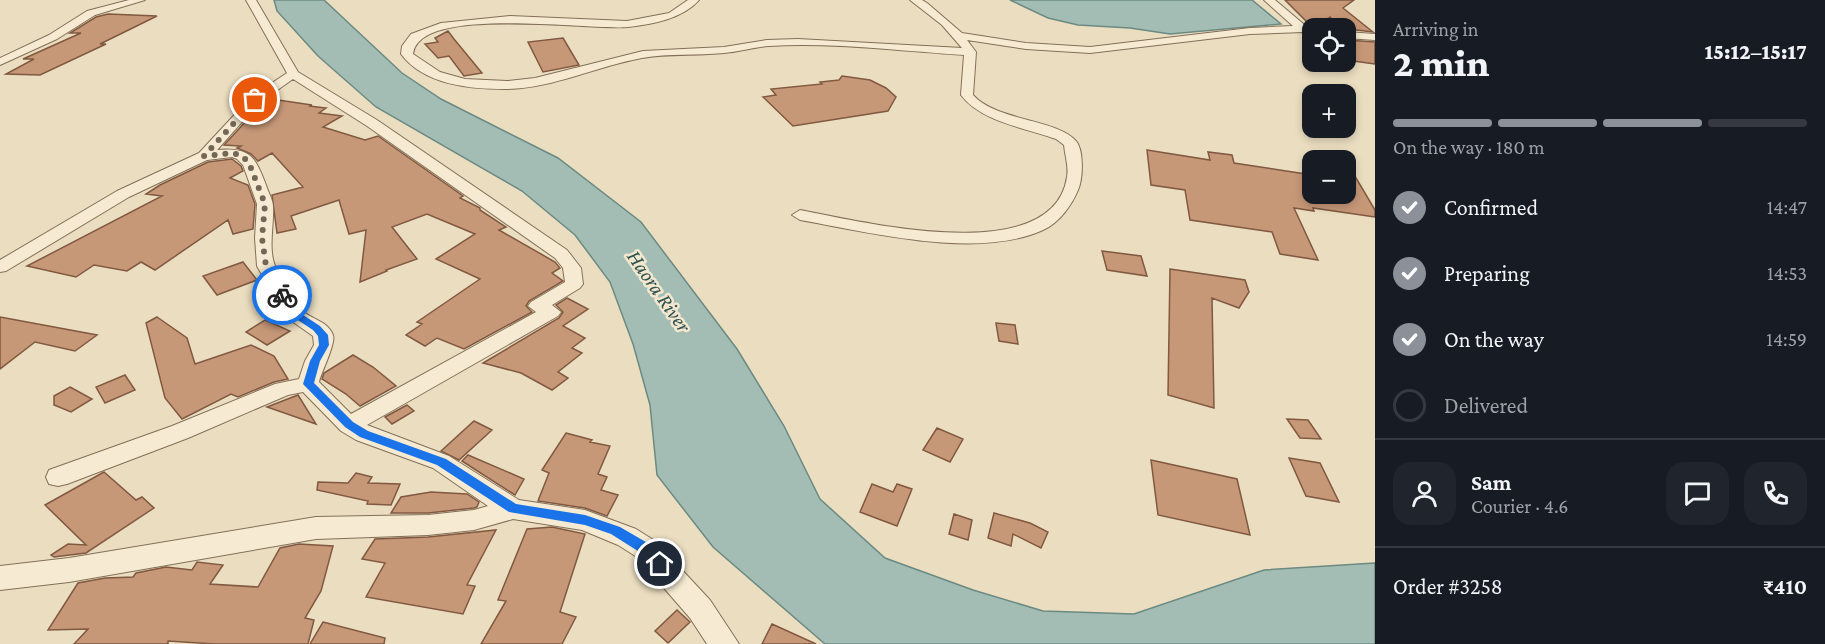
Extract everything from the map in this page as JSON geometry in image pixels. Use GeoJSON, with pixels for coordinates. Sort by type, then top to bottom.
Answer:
{"type":"FeatureCollection","features":[{"type":"Feature","properties":{"kind":"street"},"geometry":{"type":"LineString","coordinates":[[0,62],[53,37],[91,13],[140,0]]}},
{"type":"Feature","properties":{"kind":"street"},"geometry":{"type":"LineString","coordinates":[[251,0],[293,74],[372,123],[518,224],[561,254],[572,268],[574,284],[538,306],[551,312],[349,424]]}},
{"type":"Feature","properties":{"kind":"street"},"geometry":{"type":"LineString","coordinates":[[694,0],[672,15],[627,24],[510,19],[441,26],[415,36],[408,46],[407,54],[412,60],[436,75],[465,83],[507,85],[535,82],[643,54],[724,50],[767,43],[798,42],[970,52]]}},
{"type":"Feature","properties":{"kind":"street"},"geometry":{"type":"LineString","coordinates":[[800,215],[900,232],[953,237],[995,236],[1027,231],[1049,220],[1066,198],[1075,179],[1071,144],[1061,136],[986,110],[969,100],[967,95],[970,52],[959,36],[934,11],[915,0]]}},
{"type":"Feature","properties":{"kind":"street"},"geometry":{"type":"LineString","coordinates":[[1269,0],[1302,25]]}},
{"type":"Feature","properties":{"kind":"street"},"geometry":{"type":"LineString","coordinates":[[959,36],[1026,46],[1090,50],[1250,31],[1302,30]]}},
{"type":"Feature","properties":{"kind":"street"},"geometry":{"type":"LineString","coordinates":[[1356,36],[1375,37]]}},
{"type":"Feature","properties":{"kind":"street"},"geometry":{"type":"LineString","coordinates":[[204,156],[255,100],[293,74]]}},
{"type":"Feature","properties":{"kind":"street"},"geometry":{"type":"LineString","coordinates":[[0,267],[123,194],[204,156],[233,153],[242,156],[249,163],[265,204],[262,238],[266,266],[293,313],[317,328],[323,335],[324,345],[315,361],[308,384]]}},
{"type":"Feature","properties":{"kind":"street"},"geometry":{"type":"LineString","coordinates":[[308,384],[349,424],[364,434],[441,462],[513,509]]}},
{"type":"Feature","properties":{"kind":"street"},"geometry":{"type":"LineString","coordinates":[[58,477],[180,432],[283,389],[308,384]]}},
{"type":"Feature","properties":{"kind":"street"},"geometry":{"type":"LineString","coordinates":[[0,578],[69,570],[316,528],[428,525],[474,520],[513,509],[585,520],[627,537],[646,549],[700,609],[724,644]]}},
{"type":"Feature","properties":{"kind":"water","name":"Haora River"},"geometry":{"type":"Polygon","coordinates":[[[274,0],[324,0],[402,73],[441,99],[558,158],[641,222],[737,349],[784,426],[820,499],[885,558],[973,590],[1043,611],[1134,614],[1264,570],[1375,563],[1375,644],[825,644],[713,547],[657,475],[650,405],[633,344],[610,282],[575,235],[522,191],[376,107],[318,56],[277,11],[274,0]]]}},
{"type":"Feature","properties":{"kind":"water"},"geometry":{"type":"Polygon","coordinates":[[[1010,0],[1252,0],[1281,24],[1170,34],[1130,28],[1078,25],[1048,18],[1010,0]]]}},
{"type":"Feature","properties":{"kind":"building"},"geometry":{"type":"Polygon","coordinates":[[[1285,0],[1354,0],[1343,8],[1356,18],[1303,18],[1285,0]]]}},
{"type":"Feature","properties":{"kind":"building"},"geometry":{"type":"Polygon","coordinates":[[[108,14],[157,16],[100,44],[106,44],[40,75],[6,74],[34,59],[23,59],[81,33],[70,33],[96,17],[108,14]]]}},
{"type":"Feature","properties":{"kind":"building"},"geometry":{"type":"Polygon","coordinates":[[[1356,18],[1373,32],[1356,30],[1356,18]]]}},
{"type":"Feature","properties":{"kind":"building"},"geometry":{"type":"Polygon","coordinates":[[[448,31],[482,73],[464,76],[449,56],[438,58],[425,44],[438,42],[435,38],[448,31]]]}},
{"type":"Feature","properties":{"kind":"building"},"geometry":{"type":"Polygon","coordinates":[[[563,38],[579,65],[543,72],[528,42],[563,38]]]}},
{"type":"Feature","properties":{"kind":"building"},"geometry":{"type":"Polygon","coordinates":[[[1356,41],[1375,42],[1375,64],[1356,61],[1356,41]]]}},
{"type":"Feature","properties":{"kind":"building"},"geometry":{"type":"Polygon","coordinates":[[[842,76],[870,80],[886,88],[896,97],[888,111],[793,126],[763,97],[776,95],[771,89],[822,84],[820,82],[839,80],[842,76]]]}},
{"type":"Feature","properties":{"kind":"building"},"geometry":{"type":"Polygon","coordinates":[[[278,100],[326,108],[319,113],[342,116],[323,127],[365,140],[378,136],[463,196],[460,198],[480,208],[506,227],[499,230],[555,262],[560,268],[552,273],[563,281],[529,301],[526,306],[532,312],[464,349],[437,338],[425,346],[406,335],[422,324],[417,322],[480,279],[436,259],[475,234],[427,214],[392,227],[417,259],[360,282],[366,230],[349,234],[339,200],[291,216],[296,229],[277,233],[272,195],[303,187],[272,153],[258,161],[251,154],[237,148],[241,146],[224,145],[261,105],[278,100]]]}},
{"type":"Feature","properties":{"kind":"building"},"geometry":{"type":"Polygon","coordinates":[[[1147,150],[1210,160],[1208,152],[1232,155],[1234,163],[1302,173],[1302,204],[1356,204],[1356,178],[1375,210],[1375,217],[1313,208],[1314,211],[1294,208],[1318,260],[1280,254],[1272,232],[1190,220],[1185,190],[1151,185],[1147,150]]]}},
{"type":"Feature","properties":{"kind":"building"},"geometry":{"type":"Polygon","coordinates":[[[232,159],[241,166],[243,171],[230,178],[248,185],[255,204],[253,229],[233,234],[228,220],[155,270],[141,262],[127,271],[94,265],[76,277],[27,266],[162,196],[146,194],[160,185],[208,162],[232,159]]]}},
{"type":"Feature","properties":{"kind":"building"},"geometry":{"type":"Polygon","coordinates":[[[1102,251],[1141,256],[1147,276],[1107,270],[1102,251]]]}},
{"type":"Feature","properties":{"kind":"building"},"geometry":{"type":"Polygon","coordinates":[[[243,262],[257,280],[217,295],[203,276],[243,262]]]}},
{"type":"Feature","properties":{"kind":"building"},"geometry":{"type":"Polygon","coordinates":[[[1170,269],[1245,280],[1249,292],[1239,308],[1212,298],[1214,408],[1168,395],[1170,269]]]}},
{"type":"Feature","properties":{"kind":"building"},"geometry":{"type":"Polygon","coordinates":[[[567,298],[588,309],[563,326],[585,338],[572,348],[582,353],[558,372],[568,378],[552,390],[521,373],[483,363],[559,318],[563,312],[556,305],[567,298]]]}},
{"type":"Feature","properties":{"kind":"building"},"geometry":{"type":"Polygon","coordinates":[[[0,317],[97,335],[75,351],[35,342],[0,369],[0,317]]]}},
{"type":"Feature","properties":{"kind":"building"},"geometry":{"type":"Polygon","coordinates":[[[157,317],[187,338],[195,364],[251,345],[274,356],[288,379],[274,382],[238,397],[231,394],[182,419],[165,398],[146,323],[157,317]]]}},
{"type":"Feature","properties":{"kind":"building"},"geometry":{"type":"Polygon","coordinates":[[[265,320],[290,331],[267,345],[246,332],[265,320]]]}},
{"type":"Feature","properties":{"kind":"building"},"geometry":{"type":"Polygon","coordinates":[[[996,323],[1015,325],[1018,344],[999,341],[996,323]]]}},
{"type":"Feature","properties":{"kind":"building"},"geometry":{"type":"Polygon","coordinates":[[[353,355],[373,367],[396,386],[360,406],[322,379],[324,373],[353,355]]]}},
{"type":"Feature","properties":{"kind":"building"},"geometry":{"type":"Polygon","coordinates":[[[125,375],[135,390],[105,403],[96,387],[125,375]]]}},
{"type":"Feature","properties":{"kind":"building"},"geometry":{"type":"Polygon","coordinates":[[[70,387],[92,399],[71,412],[54,405],[54,396],[70,387]]]}},
{"type":"Feature","properties":{"kind":"building"},"geometry":{"type":"Polygon","coordinates":[[[298,395],[316,424],[267,407],[298,395]]]}},
{"type":"Feature","properties":{"kind":"building"},"geometry":{"type":"Polygon","coordinates":[[[407,405],[414,411],[392,424],[385,417],[407,405]]]}},
{"type":"Feature","properties":{"kind":"building"},"geometry":{"type":"Polygon","coordinates":[[[1287,419],[1308,420],[1321,439],[1300,438],[1287,419]]]}},
{"type":"Feature","properties":{"kind":"building"},"geometry":{"type":"Polygon","coordinates":[[[474,421],[492,430],[459,460],[441,451],[474,421]]]}},
{"type":"Feature","properties":{"kind":"building"},"geometry":{"type":"Polygon","coordinates":[[[937,428],[963,439],[950,462],[923,450],[937,428]]]}},
{"type":"Feature","properties":{"kind":"building"},"geometry":{"type":"Polygon","coordinates":[[[566,433],[592,440],[590,442],[610,446],[598,474],[607,477],[601,490],[618,495],[607,516],[585,508],[538,501],[549,473],[542,470],[566,433]]]}},
{"type":"Feature","properties":{"kind":"building"},"geometry":{"type":"Polygon","coordinates":[[[468,455],[524,479],[515,495],[462,461],[468,455]]]}},
{"type":"Feature","properties":{"kind":"building"},"geometry":{"type":"Polygon","coordinates":[[[1289,458],[1320,463],[1339,502],[1306,496],[1289,458]]]}},
{"type":"Feature","properties":{"kind":"building"},"geometry":{"type":"Polygon","coordinates":[[[1151,460],[1237,479],[1250,535],[1158,515],[1151,460]]]}},
{"type":"Feature","properties":{"kind":"building"},"geometry":{"type":"Polygon","coordinates":[[[104,472],[136,500],[142,497],[154,508],[86,553],[54,557],[51,555],[68,544],[86,545],[45,505],[104,472]]]}},
{"type":"Feature","properties":{"kind":"building"},"geometry":{"type":"Polygon","coordinates":[[[356,473],[372,477],[368,483],[400,484],[391,505],[367,504],[368,501],[317,490],[318,482],[348,483],[356,473]]]}},
{"type":"Feature","properties":{"kind":"building"},"geometry":{"type":"Polygon","coordinates":[[[872,484],[893,492],[897,484],[912,489],[897,526],[860,512],[872,484]]]}},
{"type":"Feature","properties":{"kind":"building"},"geometry":{"type":"Polygon","coordinates":[[[431,492],[467,494],[479,502],[474,508],[428,513],[391,513],[401,497],[431,492]]]}},
{"type":"Feature","properties":{"kind":"building"},"geometry":{"type":"Polygon","coordinates":[[[994,513],[1030,523],[1048,532],[1041,548],[1013,534],[1011,546],[988,538],[994,513]]]}},
{"type":"Feature","properties":{"kind":"building"},"geometry":{"type":"Polygon","coordinates":[[[954,514],[972,520],[968,540],[949,534],[954,514]]]}},
{"type":"Feature","properties":{"kind":"building"},"geometry":{"type":"Polygon","coordinates":[[[552,527],[585,534],[560,612],[576,617],[562,644],[481,644],[506,601],[498,600],[527,529],[552,527]]]}},
{"type":"Feature","properties":{"kind":"building"},"geometry":{"type":"Polygon","coordinates":[[[496,530],[467,585],[475,586],[463,614],[366,597],[385,563],[362,559],[375,539],[428,537],[496,530]]]}},
{"type":"Feature","properties":{"kind":"building"},"geometry":{"type":"Polygon","coordinates":[[[299,544],[333,546],[321,591],[305,618],[314,620],[308,644],[215,644],[168,641],[168,644],[74,644],[88,629],[48,630],[78,583],[105,578],[133,577],[136,573],[166,567],[192,570],[197,562],[223,565],[210,584],[258,587],[280,548],[299,544]]]}},
{"type":"Feature","properties":{"kind":"building"},"geometry":{"type":"Polygon","coordinates":[[[677,610],[690,622],[668,643],[655,631],[677,610]]]}},
{"type":"Feature","properties":{"kind":"building"},"geometry":{"type":"Polygon","coordinates":[[[323,622],[385,638],[384,644],[310,644],[323,622]]]}},
{"type":"Feature","properties":{"kind":"building"},"geometry":{"type":"Polygon","coordinates":[[[772,624],[816,644],[762,644],[772,624]]]}},
{"type":"Feature","properties":{"kind":"way so far"},"geometry":{"type":"LineString","coordinates":[[255,100],[204,156],[233,153],[242,156],[249,163],[265,204],[262,238],[266,266],[282,295]]}},
{"type":"Feature","properties":{"kind":"route"},"geometry":{"type":"LineString","coordinates":[[282,295],[293,313],[317,328],[323,335],[324,345],[315,361],[308,384],[349,424],[364,434],[441,462],[513,509],[585,520],[616,530],[646,549],[660,564]]}}]}
